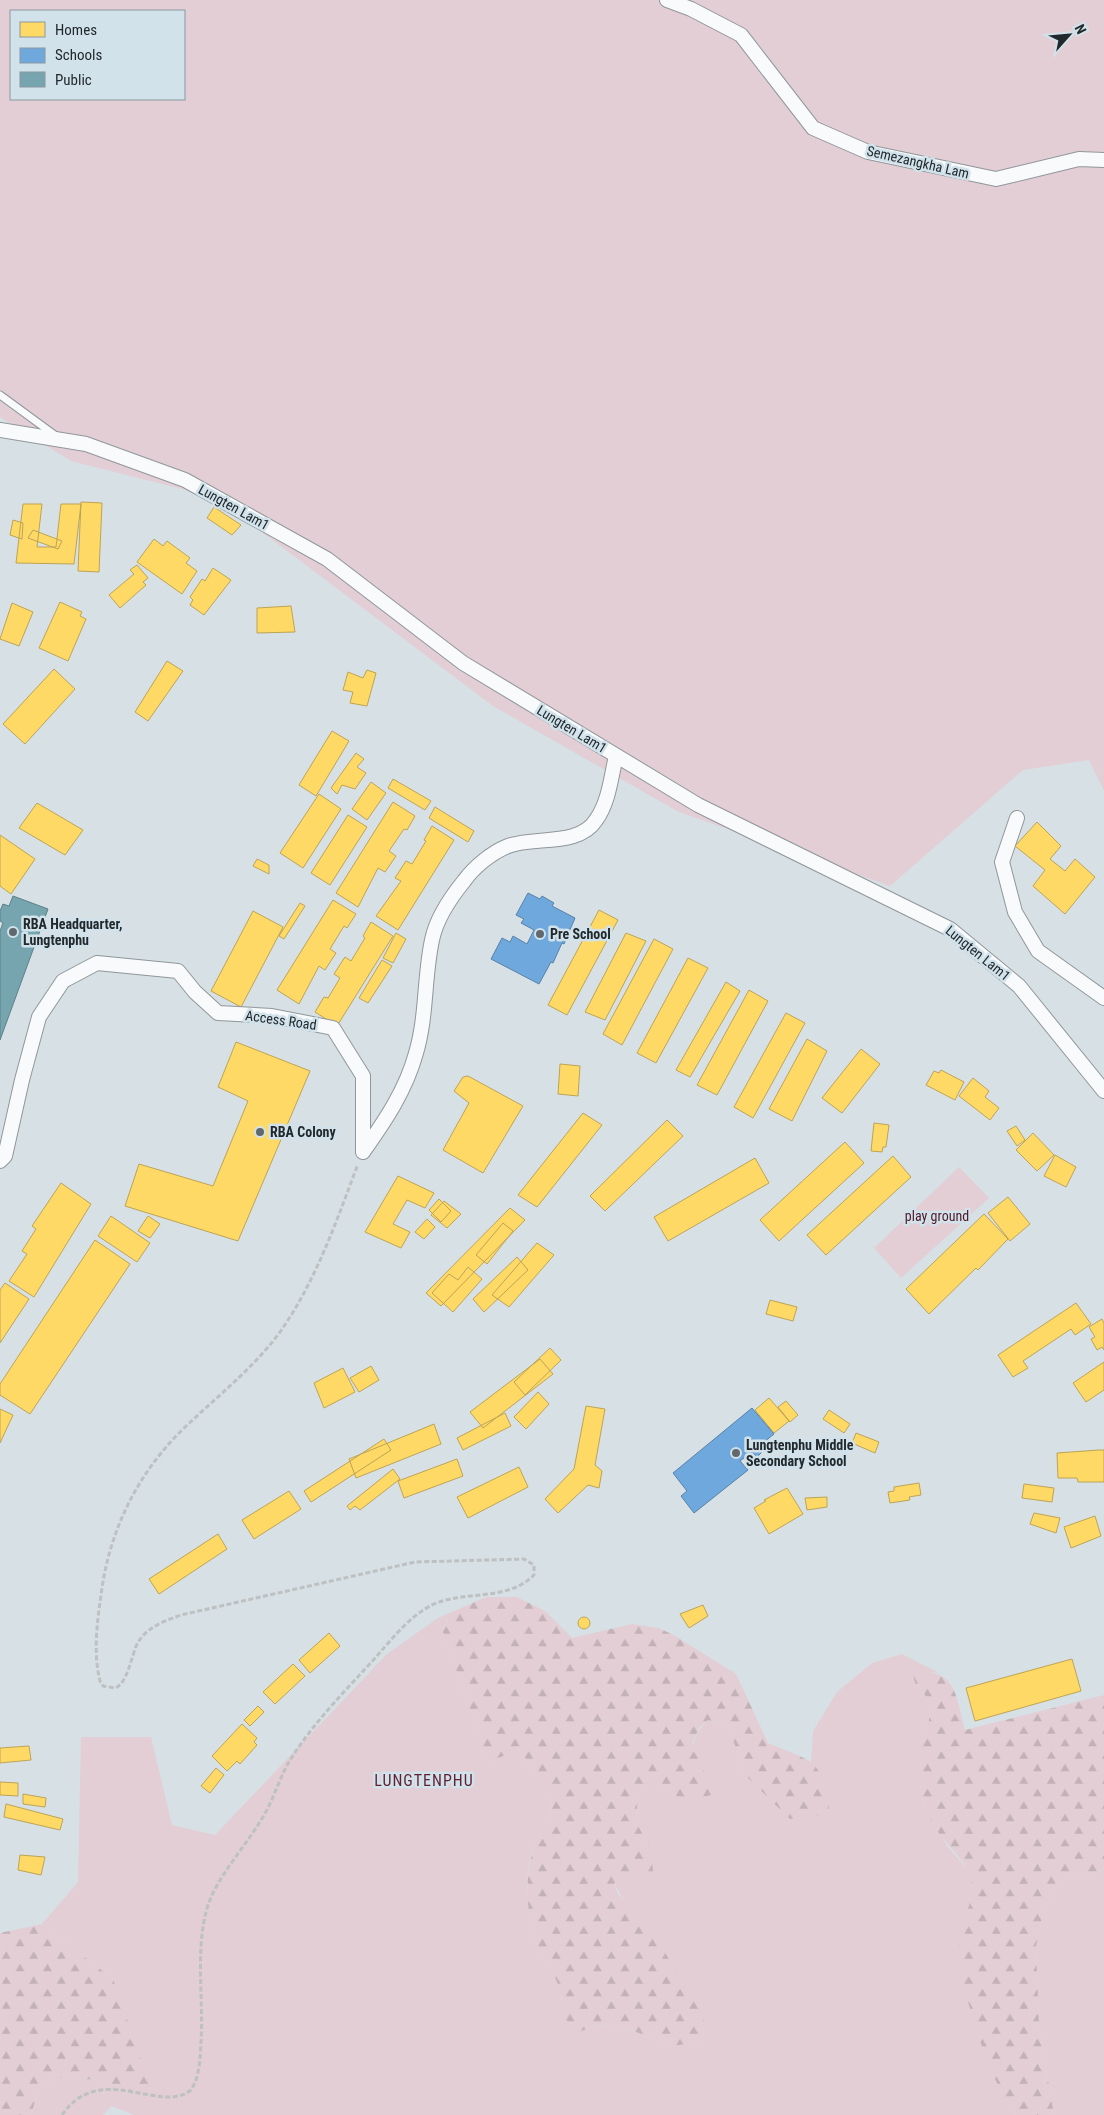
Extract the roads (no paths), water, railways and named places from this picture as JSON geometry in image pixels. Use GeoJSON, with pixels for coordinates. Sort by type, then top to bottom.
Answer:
{"type":"FeatureCollection","features":[{"type":"Feature","properties":{"kind":"street","name":"Semezangkha Lam"},"geometry":{"type":"LineString","coordinates":[[667,0],[691,9],[740,36],[813,128],[868,152],[996,179],[1079,159],[1104,160]]}},
{"type":"Feature","properties":{"kind":"street","name":"Lungten Lam1"},"geometry":{"type":"LineString","coordinates":[[0,430],[86,444],[185,480],[327,559],[463,663],[698,805],[950,929],[1019,986],[1104,1091]]}},
{"type":"Feature","properties":{"kind":"street","name":"Access Road"},"geometry":{"type":"LineString","coordinates":[[2,1162],[39,1017],[63,981],[97,963],[178,971],[195,992],[218,1014],[272,1016],[333,1028],[362,1076],[363,1152],[403,1089],[416,1052],[432,938],[452,897],[474,869],[508,846],[578,835],[589,828],[596,821],[606,802],[616,756]]}},
{"type":"Feature","properties":{"kind":"street"},"geometry":{"type":"LineString","coordinates":[[1017,818],[1002,862],[1015,912],[1038,951],[1104,998]]}},
{"type":"Feature","properties":{"kind":"lane"},"geometry":{"type":"LineString","coordinates":[[0,395],[61,440]]}},
{"type":"Feature","properties":{"kind":"place","name":"RBA Headquarter, Lungtenphu"},"geometry":{"type":"Point","coordinates":[13,932]}},
{"type":"Feature","properties":{"kind":"place","name":"Pre School"},"geometry":{"type":"Point","coordinates":[540,934]}},
{"type":"Feature","properties":{"kind":"place","name":"RBA Colony"},"geometry":{"type":"Point","coordinates":[260,1132]}},
{"type":"Feature","properties":{"kind":"place","name":"Lungtenphu Middle Secondary School"},"geometry":{"type":"Point","coordinates":[736,1453]}},
{"type":"Feature","properties":{"kind":"district","name":"LUNGTENPHU"},"geometry":{"type":"Point","coordinates":[424,1780]}},
{"type":"Feature","properties":{"kind":"park label","name":"play ground"},"geometry":{"type":"Point","coordinates":[937,1216]}}]}
